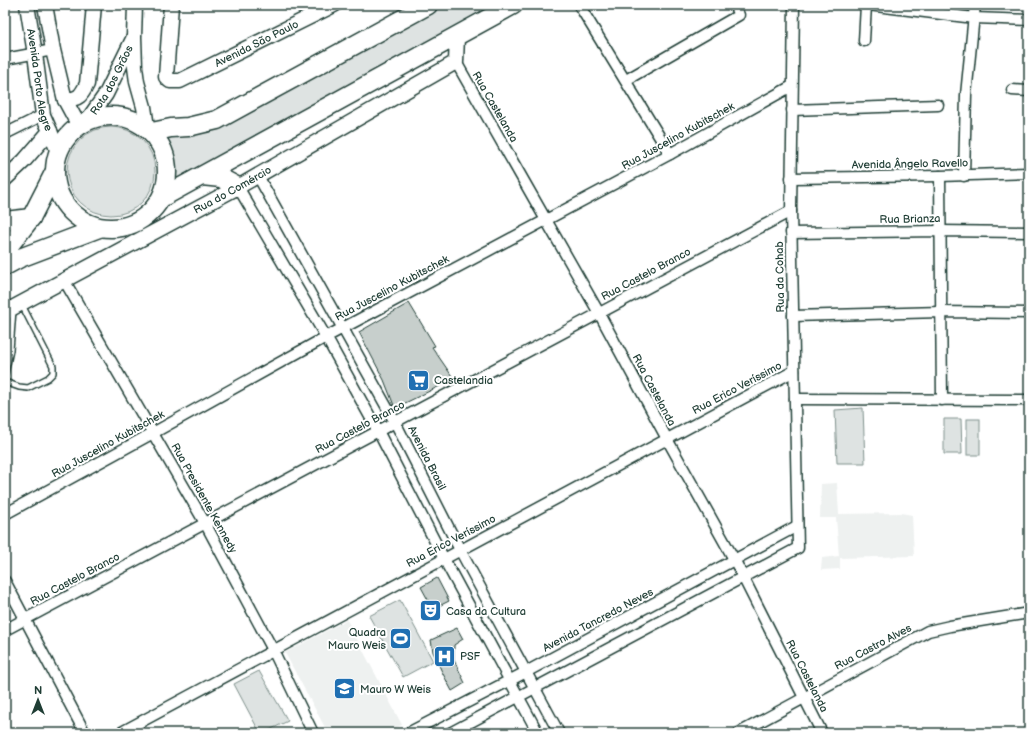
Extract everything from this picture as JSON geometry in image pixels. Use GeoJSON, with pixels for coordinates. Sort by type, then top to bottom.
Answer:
{"type":"FeatureCollection","features":[{"type":"Feature","properties":{"kind":"highway"},"geometry":{"type":"LineString","coordinates":[[163,197],[513,5]]}},
{"type":"Feature","properties":{"kind":"highway"},"geometry":{"type":"LineString","coordinates":[[149,130],[188,128],[217,120],[420,7]]}},
{"type":"Feature","properties":{"kind":"highway"},"geometry":{"type":"LineString","coordinates":[[5,251],[31,218],[54,171],[58,152],[66,138],[83,124],[103,117],[119,116],[135,121],[149,130],[161,145],[167,162],[168,180],[163,197],[152,212],[136,223],[118,229],[99,228],[81,220],[67,208],[57,190],[54,171]]}},
{"type":"Feature","properties":{"kind":"highway"},"geometry":{"type":"LineString","coordinates":[[202,176],[222,178],[238,187]]}},
{"type":"Feature","properties":{"kind":"highway"},"geometry":{"type":"LineString","coordinates":[[5,221],[31,218]]}},
{"type":"Feature","properties":{"kind":"highway"},"geometry":{"type":"LineString","coordinates":[[5,266],[20,258],[99,228]]}},
{"type":"Feature","properties":{"kind":"street","name":"Avenida Porto Alegre"},"geometry":{"type":"LineString","coordinates":[[26,5],[35,54],[43,115],[58,152]]}},
{"type":"Feature","properties":{"kind":"street","name":"Avenida Porto Alegre"},"geometry":{"type":"LineString","coordinates":[[45,5],[53,50],[65,100],[83,124]]}},
{"type":"Feature","properties":{"kind":"street"},"geometry":{"type":"LineString","coordinates":[[65,100],[73,99],[81,95],[87,84],[94,5]]}},
{"type":"Feature","properties":{"kind":"street","name":"Rota dos Grãos"},"geometry":{"type":"LineString","coordinates":[[135,5],[134,36],[137,82],[149,130]]}},
{"type":"Feature","properties":{"kind":"street","name":"Avenida São Paulo"},"geometry":{"type":"LineString","coordinates":[[171,5],[166,77],[170,81],[180,81],[334,5]]}},
{"type":"Feature","properties":{"kind":"street"},"geometry":{"type":"LineString","coordinates":[[579,5],[670,154]]}},
{"type":"Feature","properties":{"kind":"street"},"geometry":{"type":"LineString","coordinates":[[626,80],[739,15],[734,5]]}},
{"type":"Feature","properties":{"kind":"street","name":"Rua da Cohab"},"geometry":{"type":"LineString","coordinates":[[744,576],[798,548],[791,233],[794,5]]}},
{"type":"Feature","properties":{"kind":"street"},"geometry":{"type":"LineString","coordinates":[[864,41],[867,5],[974,18],[1029,20]]}},
{"type":"Feature","properties":{"kind":"street"},"geometry":{"type":"LineString","coordinates":[[964,176],[966,95],[974,5]]}},
{"type":"Feature","properties":{"kind":"street","name":"Rota dos Grãos"},"geometry":{"type":"LineString","coordinates":[[83,124],[106,94],[134,36]]}},
{"type":"Feature","properties":{"kind":"street"},"geometry":{"type":"LineString","coordinates":[[456,62],[457,36]]}},
{"type":"Feature","properties":{"kind":"street"},"geometry":{"type":"LineString","coordinates":[[5,59],[53,50]]}},
{"type":"Feature","properties":{"kind":"street","name":"Rua do Comércio"},"geometry":{"type":"LineString","coordinates":[[13,307],[258,176],[456,62]]}},
{"type":"Feature","properties":{"kind":"street","name":"Rua Castelanda"},"geometry":{"type":"LineString","coordinates":[[456,62],[599,313],[667,439],[744,576],[822,733]]}},
{"type":"Feature","properties":{"kind":"street","name":"Rua Juscelino Kubitschek"},"geometry":{"type":"LineString","coordinates":[[5,514],[326,337],[670,154],[792,86]]}},
{"type":"Feature","properties":{"kind":"street"},"geometry":{"type":"LineString","coordinates":[[1012,90],[1029,91]]}},
{"type":"Feature","properties":{"kind":"street"},"geometry":{"type":"LineString","coordinates":[[792,110],[938,105]]}},
{"type":"Feature","properties":{"kind":"street"},"geometry":{"type":"LineString","coordinates":[[5,134],[43,115]]}},
{"type":"Feature","properties":{"kind":"street"},"geometry":{"type":"LineString","coordinates":[[5,178],[24,161],[50,130]]}},
{"type":"Feature","properties":{"kind":"street","name":"Avenida Ângelo Ravello"},"geometry":{"type":"LineString","coordinates":[[791,178],[964,176],[1029,173]]}},
{"type":"Feature","properties":{"kind":"street","name":"Avenida Brasil"},"geometry":{"type":"LineString","coordinates":[[258,176],[394,422],[460,550],[559,733]]}},
{"type":"Feature","properties":{"kind":"street"},"geometry":{"type":"LineString","coordinates":[[940,176],[942,400]]}},
{"type":"Feature","properties":{"kind":"street"},"geometry":{"type":"LineString","coordinates":[[238,187],[326,337],[378,431],[444,559],[538,733]]}},
{"type":"Feature","properties":{"kind":"street","name":"Rua Castelo Branco"},"geometry":{"type":"LineString","coordinates":[[5,630],[791,211]]}},
{"type":"Feature","properties":{"kind":"street","name":"Rua Brianza"},"geometry":{"type":"LineString","coordinates":[[791,233],[940,231],[1029,232]]}},
{"type":"Feature","properties":{"kind":"street","name":"Rua Presidente Kennedy"},"geometry":{"type":"LineString","coordinates":[[64,280],[205,523],[273,650],[313,733]]}},
{"type":"Feature","properties":{"kind":"street"},"geometry":{"type":"LineString","coordinates":[[793,316],[941,312],[1029,313]]}},
{"type":"Feature","properties":{"kind":"street","name":"Rua Erico Veríssimo"},"geometry":{"type":"LineString","coordinates":[[120,733],[794,371]]}},
{"type":"Feature","properties":{"kind":"street"},"geometry":{"type":"LineString","coordinates":[[795,399],[1029,400]]}},
{"type":"Feature","properties":{"kind":"street","name":"Avenida Tancredo Neves"},"geometry":{"type":"LineString","coordinates":[[408,733],[510,681],[735,561],[797,526]]}},
{"type":"Feature","properties":{"kind":"street"},"geometry":{"type":"LineString","coordinates":[[450,733],[744,576]]}},
{"type":"Feature","properties":{"kind":"street"},"geometry":{"type":"LineString","coordinates":[[5,581],[85,733]]}},
{"type":"Feature","properties":{"kind":"street","name":"Rua Castro Alves"},"geometry":{"type":"LineString","coordinates":[[739,733],[928,631],[1029,613]]}},
{"type":"Feature","properties":{"kind":"lane"},"geometry":{"type":"LineString","coordinates":[[5,374],[10,350],[13,307]]}},
{"type":"Feature","properties":{"kind":"lane"},"geometry":{"type":"LineString","coordinates":[[5,382],[19,387],[28,388],[48,378],[53,373],[54,366],[13,307]]}},
{"type":"Feature","properties":{"kind":"lane"},"geometry":{"type":"LineString","coordinates":[[5,337],[11,334]]}},
{"type":"Feature","properties":{"kind":"shaded area"},"geometry":{"type":"Polygon","coordinates":[[[439,5],[498,5],[174,187],[173,159],[163,133],[218,125],[439,5]]]}},
{"type":"Feature","properties":{"kind":"shaded area"},"geometry":{"type":"Polygon","coordinates":[[[111,127],[128,131],[142,140],[151,154],[155,171],[151,188],[142,202],[128,211],[111,215],[94,211],[80,202],[71,188],[67,171],[71,154],[80,140],[94,131],[111,127]]]}},
{"type":"Feature","properties":{"kind":"shaded area"},"geometry":{"type":"Polygon","coordinates":[[[863,408],[865,463],[837,463],[835,410],[863,408]]]}},
{"type":"Feature","properties":{"kind":"shaded area"},"geometry":{"type":"Polygon","coordinates":[[[944,419],[961,419],[962,454],[944,454],[944,419]]]}},
{"type":"Feature","properties":{"kind":"shaded area"},"geometry":{"type":"Polygon","coordinates":[[[967,419],[980,419],[980,455],[967,455],[967,419]]]}},
{"type":"Feature","properties":{"kind":"shaded area"},"geometry":{"type":"Polygon","coordinates":[[[837,483],[839,514],[901,513],[912,515],[914,556],[840,558],[840,569],[821,570],[822,558],[839,556],[836,518],[820,518],[821,484],[837,483]]]}},
{"type":"Feature","properties":{"kind":"shaded area","name":"Quadra Mauro Weis"},"geometry":{"type":"Polygon","coordinates":[[[400,600],[433,661],[403,677],[369,616],[400,600]]]}},
{"type":"Feature","properties":{"kind":"shaded area","name":"Mauro W Weis"},"geometry":{"type":"Polygon","coordinates":[[[347,620],[402,725],[386,733],[328,733],[285,653],[347,620]]]}},
{"type":"Feature","properties":{"kind":"shaded area"},"geometry":{"type":"Polygon","coordinates":[[[259,671],[288,721],[263,733],[260,733],[234,684],[259,671]]]}},
{"type":"Feature","properties":{"kind":"building"},"geometry":{"type":"Polygon","coordinates":[[[409,303],[435,346],[432,347],[454,379],[395,408],[384,380],[359,332],[409,303]]]}},
{"type":"Feature","properties":{"kind":"building"},"geometry":{"type":"Polygon","coordinates":[[[437,578],[449,601],[433,609],[421,587],[437,578]]]}},
{"type":"Feature","properties":{"kind":"building","name":"PSF"},"geometry":{"type":"Polygon","coordinates":[[[457,628],[463,639],[454,645],[454,660],[465,683],[452,691],[433,652],[431,640],[457,628]]]}},
{"type":"Feature","properties":{"kind":"place","name":"Castelandia"},"geometry":{"type":"Point","coordinates":[418,380]}},
{"type":"Feature","properties":{"kind":"place","name":"Casa da Cultura"},"geometry":{"type":"Point","coordinates":[431,611]}},
{"type":"Feature","properties":{"kind":"place","name":"Quadra Mauro Weis"},"geometry":{"type":"Point","coordinates":[401,638]}},
{"type":"Feature","properties":{"kind":"place","name":"PSF"},"geometry":{"type":"Point","coordinates":[445,656]}},
{"type":"Feature","properties":{"kind":"place","name":"Mauro W Weis"},"geometry":{"type":"Point","coordinates":[344,689]}}]}
